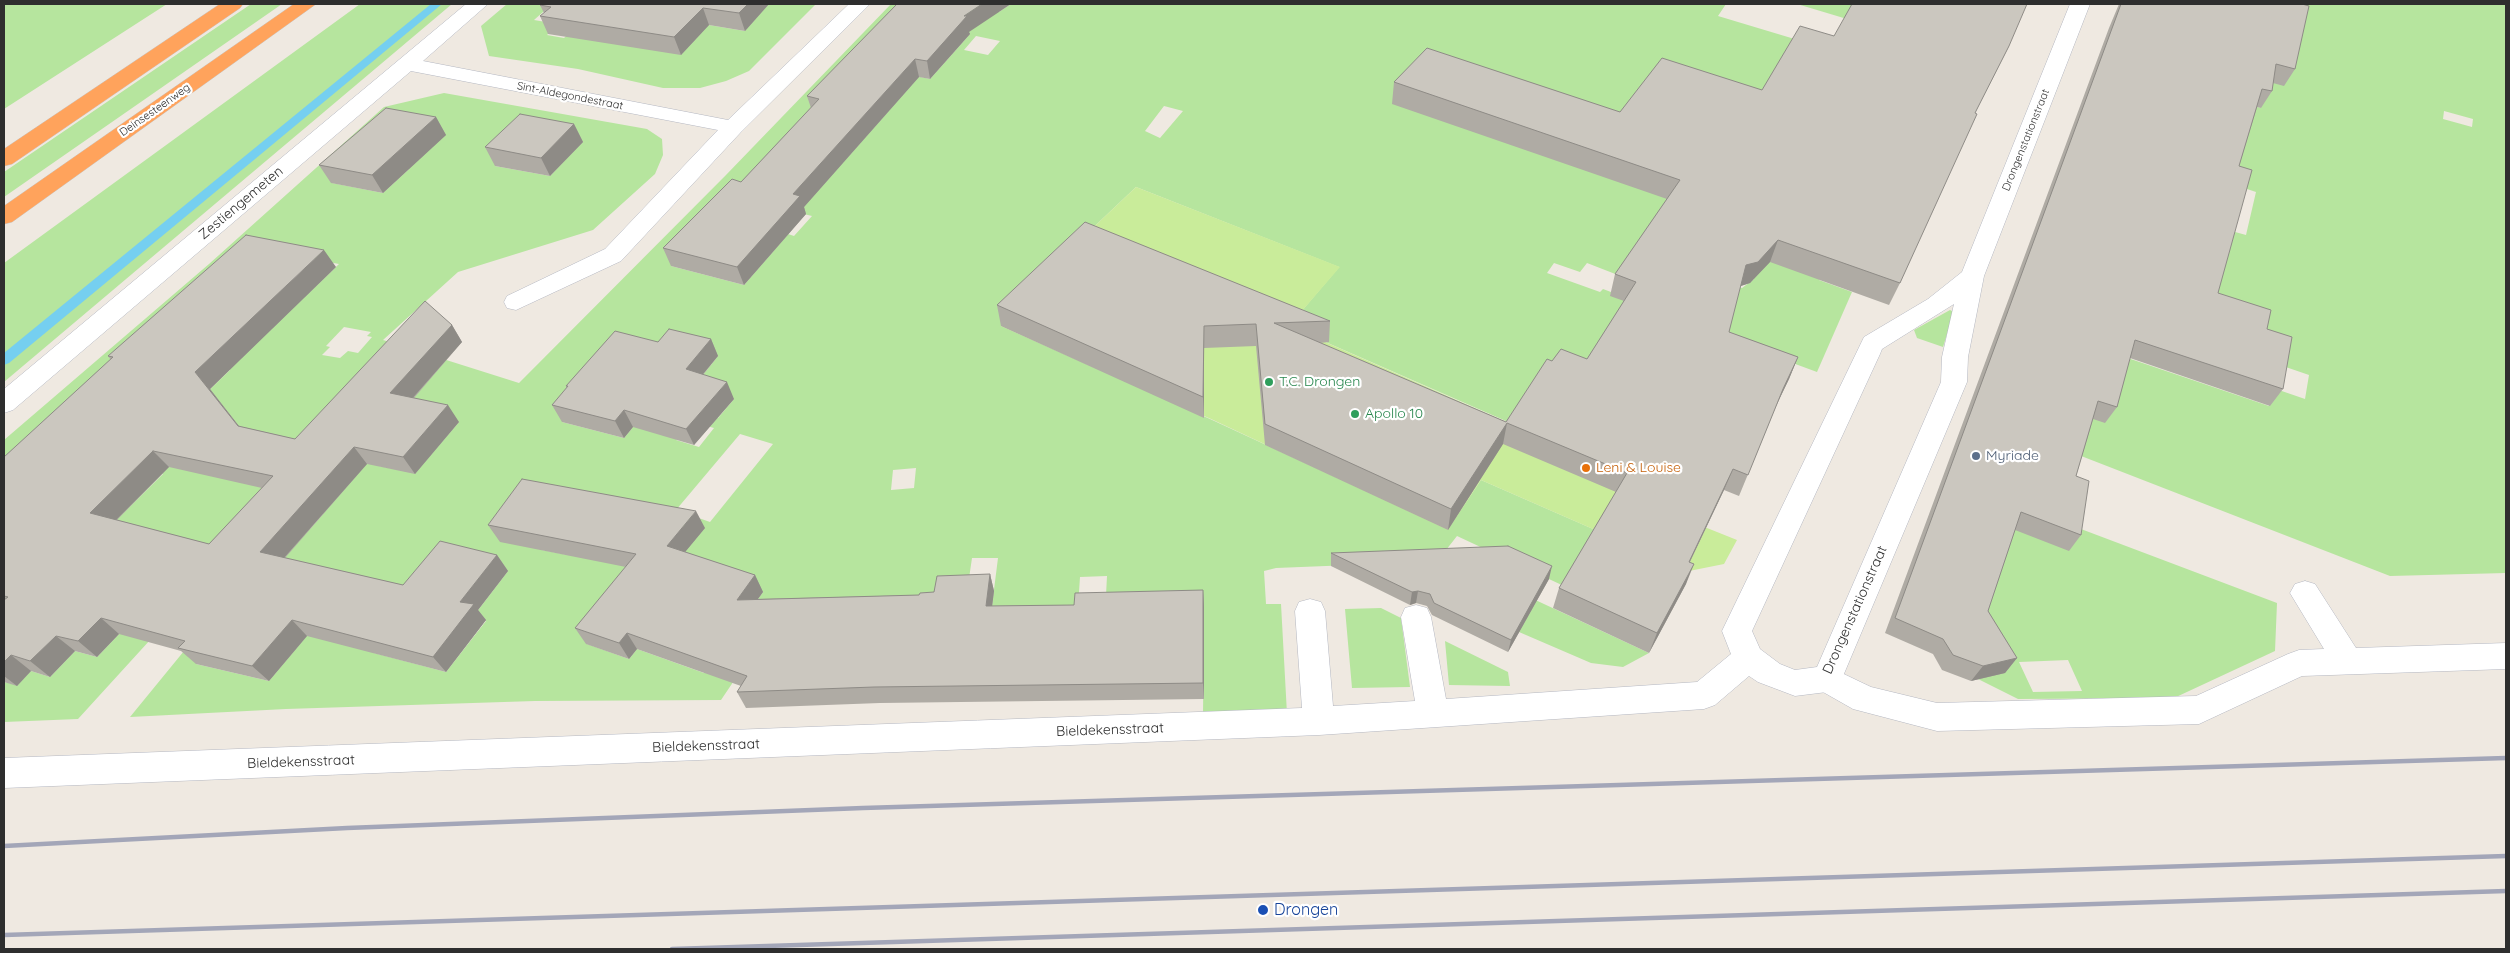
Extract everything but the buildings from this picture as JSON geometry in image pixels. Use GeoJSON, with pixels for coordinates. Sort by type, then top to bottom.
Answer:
{"type":"FeatureCollection","features":[{"type":"Feature","properties":{"kind":"highway"},"geometry":{"type":"LineString","coordinates":[[4,158],[233,4]]}},
{"type":"Feature","properties":{"kind":"highway","name":"Deinsesteenweg"},"geometry":{"type":"LineString","coordinates":[[4,216],[306,4]]}},
{"type":"Feature","properties":{"kind":"street","name":"Zestiengemeten"},"geometry":{"type":"LineString","coordinates":[[4,403],[478,4]]}},
{"type":"Feature","properties":{"kind":"street"},"geometry":{"type":"LineString","coordinates":[[516,302],[613,255],[733,127],[860,4]]}},
{"type":"Feature","properties":{"kind":"street","name":"Drongenstationstraat"},"geometry":{"type":"LineString","coordinates":[[1972,276],[1937,305],[1873,343],[1737,631],[1748,658],[1769,673],[1795,683],[1827,679],[1954,382],[1955,357],[1972,276],[2080,4]]}},
{"type":"Feature","properties":{"kind":"street","name":"Sint-Aldegondestraat"},"geometry":{"type":"LineString","coordinates":[[408,64],[733,127]]}},
{"type":"Feature","properties":{"kind":"street"},"geometry":{"type":"LineString","coordinates":[[2305,593],[2348,662]]}},
{"type":"Feature","properties":{"kind":"street"},"geometry":{"type":"LineString","coordinates":[[1310,610],[1319,721]]}},
{"type":"Feature","properties":{"kind":"street"},"geometry":{"type":"LineString","coordinates":[[1416,617],[1420,714]]}},
{"type":"Feature","properties":{"kind":"street"},"geometry":{"type":"LineString","coordinates":[[1827,679],[1864,699],[1937,717],[2199,710],[2299,663],[2506,656]]}},
{"type":"Feature","properties":{"kind":"street","name":"Bieldekensstraat"},"geometry":{"type":"LineString","coordinates":[[4,773],[1319,721],[1704,695],[1748,658]]}},
{"type":"Feature","properties":{"kind":"green space"},"geometry":{"type":"Polygon","coordinates":[[[4,4],[167,4],[4,109],[4,4]]]}},
{"type":"Feature","properties":{"kind":"green space"},"geometry":{"type":"Polygon","coordinates":[[[251,4],[282,4],[4,197],[4,172],[251,4]]]}},
{"type":"Feature","properties":{"kind":"green space"},"geometry":{"type":"Polygon","coordinates":[[[360,4],[452,4],[4,382],[4,263],[360,4]]]}},
{"type":"Feature","properties":{"kind":"green space"},"geometry":{"type":"Polygon","coordinates":[[[507,4],[552,4],[534,20],[558,24],[547,35],[564,38],[588,15],[709,25],[745,31],[749,4],[816,4],[749,71],[726,81],[700,88],[663,88],[578,69],[489,56],[481,26],[507,4]]]}},
{"type":"Feature","properties":{"kind":"green space"},"geometry":{"type":"Polygon","coordinates":[[[891,4],[979,4],[999,12],[1011,4],[1726,4],[1718,16],[1931,80],[1927,87],[1820,55],[1814,65],[1827,69],[1823,73],[1858,84],[1851,95],[1911,114],[1909,118],[1892,113],[1888,120],[1843,106],[1840,113],[1804,102],[1799,110],[1826,118],[1804,158],[1786,166],[1695,137],[1683,156],[1425,69],[1393,103],[1754,228],[1743,246],[1776,258],[1778,255],[1788,258],[1787,261],[1822,274],[1819,280],[1852,292],[1817,372],[1722,337],[1711,349],[1687,392],[1607,360],[1599,374],[1656,397],[1641,420],[1614,409],[1603,426],[1652,447],[1646,457],[1689,475],[1683,485],[1611,454],[1604,464],[1289,326],[1339,267],[1136,187],[1080,240],[1088,243],[1001,326],[1210,419],[1448,529],[1481,480],[1600,532],[1566,587],[1457,536],[1446,550],[1439,555],[1649,653],[1623,667],[1591,663],[1519,632],[1376,564],[1276,568],[1264,571],[1266,604],[1281,604],[1287,714],[1203,716],[1204,607],[1136,608],[1135,634],[1104,634],[1107,576],[1080,577],[1077,622],[1022,622],[1020,636],[988,637],[998,558],[972,558],[967,592],[942,593],[940,609],[925,610],[924,619],[893,621],[894,613],[824,615],[819,642],[804,642],[789,660],[774,661],[750,657],[721,700],[535,701],[286,709],[130,717],[184,651],[203,657],[196,664],[269,681],[348,586],[256,565],[286,533],[297,526],[310,529],[323,514],[311,510],[320,501],[285,492],[78,719],[4,722],[4,682],[17,685],[31,671],[50,677],[75,651],[97,657],[146,606],[125,600],[130,596],[113,590],[125,578],[110,574],[114,567],[83,559],[4,636],[4,560],[84,484],[27,471],[4,492],[4,440],[209,264],[384,107],[444,93],[647,129],[662,139],[663,155],[655,174],[593,230],[458,272],[383,340],[519,383],[726,175],[891,4]],[[903,20],[880,44],[897,48],[879,68],[930,79],[970,34],[903,20]],[[976,36],[964,50],[988,55],[1000,41],[976,36]],[[1775,77],[1770,87],[1809,99],[1815,88],[1775,77]],[[1657,79],[1644,96],[1703,115],[1699,122],[1723,131],[1740,107],[1657,79]],[[829,94],[811,114],[825,117],[797,147],[847,158],[891,108],[829,94]],[[1164,106],[1145,131],[1160,138],[1183,111],[1164,106]],[[396,126],[332,183],[383,193],[409,169],[395,166],[432,133],[396,126]],[[532,129],[495,166],[550,176],[582,142],[549,136],[550,133],[532,129]],[[738,198],[710,228],[703,226],[683,247],[687,248],[671,266],[744,285],[788,234],[794,236],[812,216],[738,198]],[[1672,240],[1649,271],[1631,265],[1623,277],[1587,263],[1580,272],[1554,263],[1547,273],[1600,292],[1603,289],[1648,306],[1657,294],[1681,303],[1681,308],[1690,311],[1703,307],[1706,303],[1720,308],[1728,291],[1736,294],[1738,287],[1742,288],[1754,279],[1751,271],[1753,266],[1672,240]],[[253,251],[226,275],[232,277],[200,305],[264,318],[287,297],[283,296],[291,288],[310,292],[339,264],[301,257],[298,260],[253,251]],[[1630,304],[1620,320],[1665,337],[1674,320],[1630,304]],[[344,327],[326,346],[330,347],[322,355],[340,358],[348,351],[358,353],[372,337],[367,336],[371,332],[344,327]],[[677,346],[666,359],[624,348],[593,383],[583,381],[565,400],[577,404],[562,422],[624,438],[652,404],[687,413],[706,389],[694,386],[718,356],[677,346]],[[142,351],[119,372],[129,375],[83,417],[134,428],[174,392],[201,398],[230,370],[142,351]],[[384,375],[308,458],[354,468],[365,457],[383,461],[379,466],[415,473],[459,422],[402,410],[426,383],[384,375]],[[1541,380],[1530,399],[1558,411],[1570,392],[1541,380]],[[715,393],[698,412],[718,418],[734,399],[715,393]],[[692,422],[676,440],[699,447],[714,428],[692,422]],[[244,433],[212,449],[227,468],[258,451],[244,433]],[[740,434],[676,510],[710,522],[773,444],[740,434]],[[916,468],[893,470],[891,490],[914,488],[916,468]],[[143,469],[81,530],[101,535],[163,474],[143,469]],[[575,504],[542,550],[568,555],[601,509],[575,504]],[[161,543],[139,566],[178,576],[199,554],[161,543]],[[452,558],[374,653],[446,672],[486,621],[472,618],[508,571],[452,558]],[[647,570],[587,644],[629,659],[637,649],[704,673],[763,592],[722,579],[713,591],[647,570]]]}},
{"type":"Feature","properties":{"kind":"green space"},"geometry":{"type":"Polygon","coordinates":[[[1797,4],[1901,4],[1847,19],[1797,4]]]}},
{"type":"Feature","properties":{"kind":"green space"},"geometry":{"type":"Polygon","coordinates":[[[2216,4],[2506,4],[2506,573],[2390,576],[2076,454],[2004,316],[2269,406],[2273,388],[2305,399],[2309,375],[2277,364],[2169,298],[2217,227],[2246,235],[2256,192],[2220,180],[2147,76],[2261,108],[2216,4]],[[2444,111],[2443,119],[2472,127],[2473,119],[2444,111]]]}},
{"type":"Feature","properties":{"kind":"green space","name":"T.C. Drongen"},"geometry":{"type":"Polygon","coordinates":[[[1136,187],[1340,267],[1289,326],[1572,451],[1697,524],[1737,540],[1724,564],[1689,571],[1481,480],[1448,530],[1211,419],[1001,326],[1080,240],[1136,187]]]}},
{"type":"Feature","properties":{"kind":"green space"},"geometry":{"type":"Polygon","coordinates":[[[1950,310],[1954,312],[1943,347],[1917,338],[1914,330],[1950,310]]]}},
{"type":"Feature","properties":{"kind":"green space"},"geometry":{"type":"Polygon","coordinates":[[[1987,508],[2073,526],[2277,603],[2275,651],[2174,698],[2018,699],[1978,679],[1991,649],[1983,637],[1987,508]],[[2068,660],[2019,662],[2033,692],[2082,691],[2068,660]]]}},
{"type":"Feature","properties":{"kind":"green space"},"geometry":{"type":"Polygon","coordinates":[[[1381,608],[1401,618],[1410,687],[1352,688],[1345,609],[1381,608]]]}},
{"type":"Feature","properties":{"kind":"green space"},"geometry":{"type":"Polygon","coordinates":[[[1445,641],[1508,672],[1510,686],[1449,685],[1445,641]]]}},
{"type":"Feature","properties":{"kind":"waterway"},"geometry":{"type":"LineString","coordinates":[[4,360],[437,4]]}},
{"type":"Feature","properties":{"kind":"railway"},"geometry":{"type":"LineString","coordinates":[[4,846],[347,828],[863,808],[2506,758]]}},
{"type":"Feature","properties":{"kind":"railway"},"geometry":{"type":"LineString","coordinates":[[4,935],[2506,856]]}},
{"type":"Feature","properties":{"kind":"railway"},"geometry":{"type":"LineString","coordinates":[[672,949],[2506,891]]}},
{"type":"Feature","properties":{"kind":"place","name":"T.C. Drongen"},"geometry":{"type":"Point","coordinates":[1269,382]}},
{"type":"Feature","properties":{"kind":"place","name":"Apollo 10"},"geometry":{"type":"Point","coordinates":[1355,414]}},
{"type":"Feature","properties":{"kind":"place","name":"Myriade"},"geometry":{"type":"Point","coordinates":[1976,456]}},
{"type":"Feature","properties":{"kind":"place","name":"Leni & Louise"},"geometry":{"type":"Point","coordinates":[1586,468]}},
{"type":"Feature","properties":{"kind":"place","name":"Drongen"},"geometry":{"type":"Point","coordinates":[1263,910]}}]}
